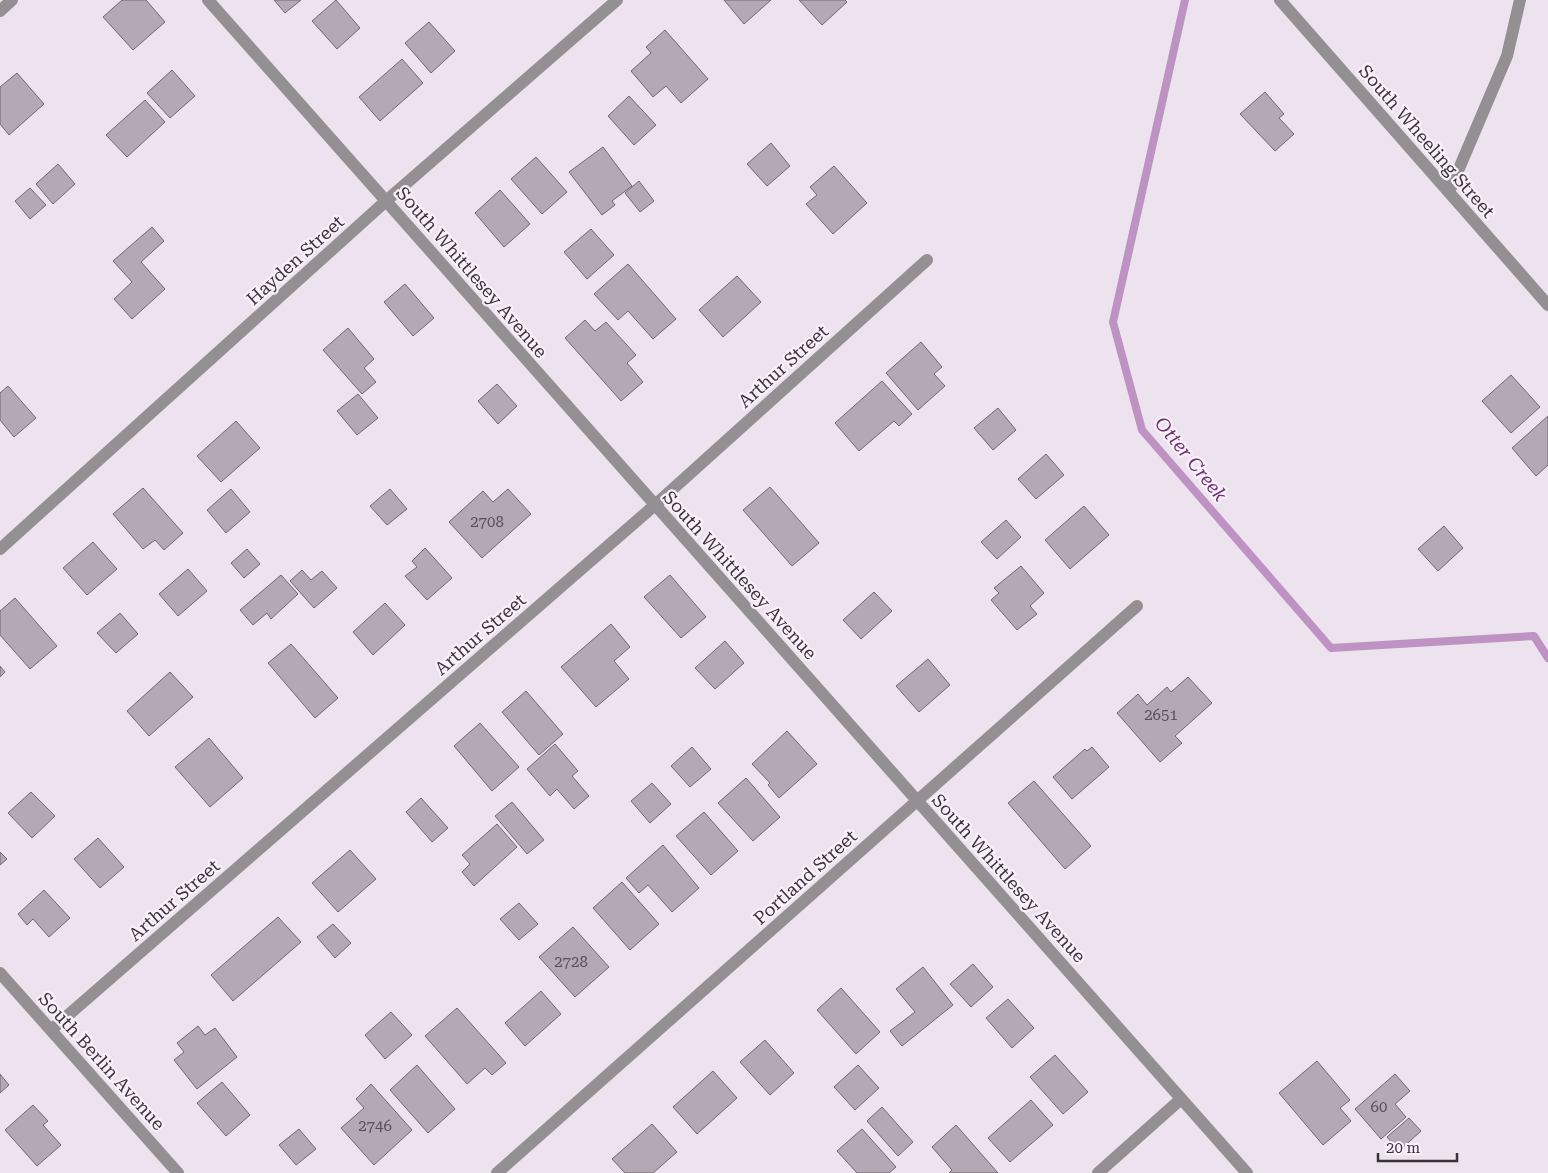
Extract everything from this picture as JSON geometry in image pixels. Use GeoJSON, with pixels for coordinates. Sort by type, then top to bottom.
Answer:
{"type":"FeatureCollection","features":[{"type":"Feature","properties":{"kind":"street"},"geometry":{"type":"LineString","coordinates":[[0,11],[12,0]]}},
{"type":"Feature","properties":{"kind":"street","name":"South Whittlesey Avenue"},"geometry":{"type":"LineString","coordinates":[[208,0],[1246,1173]]}},
{"type":"Feature","properties":{"kind":"street","name":"Hayden Street"},"geometry":{"type":"LineString","coordinates":[[0,549],[386,201],[617,0]]}},
{"type":"Feature","properties":{"kind":"street","name":"South Wheeling Street"},"geometry":{"type":"LineString","coordinates":[[1280,0],[1548,305]]}},
{"type":"Feature","properties":{"kind":"street"},"geometry":{"type":"LineString","coordinates":[[1449,192],[1507,56],[1520,0]]}},
{"type":"Feature","properties":{"kind":"street","name":"Arthur Street"},"geometry":{"type":"LineString","coordinates":[[51,1030],[655,505],[927,260]]}},
{"type":"Feature","properties":{"kind":"street","name":"Portland Street"},"geometry":{"type":"LineString","coordinates":[[497,1173],[1137,606]]}},
{"type":"Feature","properties":{"kind":"street","name":"South Berlin Avenue"},"geometry":{"type":"LineString","coordinates":[[0,973],[178,1173]]}},
{"type":"Feature","properties":{"kind":"street"},"geometry":{"type":"LineString","coordinates":[[1098,1173],[1181,1099]]}},
{"type":"Feature","properties":{"kind":"building"},"geometry":{"type":"Polygon","coordinates":[[[122,0],[146,0],[165,22],[133,50],[103,17],[122,0]]]}},
{"type":"Feature","properties":{"kind":"building"},"geometry":{"type":"Polygon","coordinates":[[[274,0],[301,0],[285,13],[274,0]]]}},
{"type":"Feature","properties":{"kind":"building"},"geometry":{"type":"Polygon","coordinates":[[[336,0],[360,28],[337,49],[312,21],[336,0]]]}},
{"type":"Feature","properties":{"kind":"building"},"geometry":{"type":"Polygon","coordinates":[[[724,0],[771,0],[744,24],[724,0]]]}},
{"type":"Feature","properties":{"kind":"building"},"geometry":{"type":"Polygon","coordinates":[[[799,0],[845,0],[847,2],[822,25],[799,0]]]}},
{"type":"Feature","properties":{"kind":"building"},"geometry":{"type":"Polygon","coordinates":[[[429,22],[455,51],[431,73],[405,43],[429,22]]]}},
{"type":"Feature","properties":{"kind":"building"},"geometry":{"type":"Polygon","coordinates":[[[665,30],[708,79],[681,103],[666,86],[653,97],[631,71],[651,53],[646,47],[665,30]]]}},
{"type":"Feature","properties":{"kind":"building"},"geometry":{"type":"Polygon","coordinates":[[[402,59],[423,83],[380,121],[359,97],[402,59]]]}},
{"type":"Feature","properties":{"kind":"building"},"geometry":{"type":"Polygon","coordinates":[[[172,70],[195,96],[170,118],[147,93],[172,70]]]}},
{"type":"Feature","properties":{"kind":"building"},"geometry":{"type":"Polygon","coordinates":[[[17,73],[44,104],[9,135],[0,124],[0,87],[17,73]]]}},
{"type":"Feature","properties":{"kind":"building"},"geometry":{"type":"Polygon","coordinates":[[[1265,92],[1284,114],[1279,118],[1294,134],[1275,151],[1240,114],[1265,92]]]}},
{"type":"Feature","properties":{"kind":"building"},"geometry":{"type":"Polygon","coordinates":[[[629,96],[656,125],[634,145],[608,116],[629,96]]]}},
{"type":"Feature","properties":{"kind":"building"},"geometry":{"type":"Polygon","coordinates":[[[145,100],[165,122],[127,157],[106,135],[145,100]]]}},
{"type":"Feature","properties":{"kind":"building"},"geometry":{"type":"Polygon","coordinates":[[[771,143],[790,166],[767,186],[747,164],[771,143]]]}},
{"type":"Feature","properties":{"kind":"building"},"geometry":{"type":"Polygon","coordinates":[[[603,147],[632,186],[612,201],[615,205],[602,215],[569,172],[603,147]]]}},
{"type":"Feature","properties":{"kind":"building"},"geometry":{"type":"Polygon","coordinates":[[[536,157],[567,192],[542,214],[511,179],[536,157]]]}},
{"type":"Feature","properties":{"kind":"building"},"geometry":{"type":"Polygon","coordinates":[[[58,164],[75,184],[53,204],[36,184],[58,164]]]}},
{"type":"Feature","properties":{"kind":"building"},"geometry":{"type":"Polygon","coordinates":[[[834,166],[867,203],[833,234],[806,204],[817,195],[810,187],[834,166]]]}},
{"type":"Feature","properties":{"kind":"building"},"geometry":{"type":"Polygon","coordinates":[[[639,181],[654,201],[640,212],[625,193],[639,181]]]}},
{"type":"Feature","properties":{"kind":"building"},"geometry":{"type":"Polygon","coordinates":[[[30,188],[46,205],[30,219],[15,201],[30,188]]]}},
{"type":"Feature","properties":{"kind":"building"},"geometry":{"type":"Polygon","coordinates":[[[500,190],[530,224],[504,247],[475,213],[500,190]]]}},
{"type":"Feature","properties":{"kind":"building"},"geometry":{"type":"Polygon","coordinates":[[[152,227],[164,241],[141,262],[165,289],[132,319],[114,299],[132,282],[113,261],[152,227]]]}},
{"type":"Feature","properties":{"kind":"building"},"geometry":{"type":"Polygon","coordinates":[[[591,229],[614,255],[587,279],[564,252],[591,229]]]}},
{"type":"Feature","properties":{"kind":"building"},"geometry":{"type":"Polygon","coordinates":[[[628,264],[676,319],[653,339],[628,311],[618,320],[594,294],[628,264]]]}},
{"type":"Feature","properties":{"kind":"building"},"geometry":{"type":"Polygon","coordinates":[[[737,276],[761,302],[723,337],[699,310],[737,276]]]}},
{"type":"Feature","properties":{"kind":"building"},"geometry":{"type":"Polygon","coordinates":[[[405,284],[434,318],[413,336],[384,302],[405,284]]]}},
{"type":"Feature","properties":{"kind":"building"},"geometry":{"type":"Polygon","coordinates":[[[585,320],[595,331],[606,322],[636,355],[627,363],[643,382],[621,401],[565,338],[585,320]]]}},
{"type":"Feature","properties":{"kind":"building"},"geometry":{"type":"Polygon","coordinates":[[[348,328],[374,359],[364,368],[376,382],[362,394],[323,350],[348,328]]]}},
{"type":"Feature","properties":{"kind":"building"},"geometry":{"type":"Polygon","coordinates":[[[921,342],[942,367],[934,374],[945,386],[918,410],[886,373],[921,342]]]}},
{"type":"Feature","properties":{"kind":"building"},"geometry":{"type":"Polygon","coordinates":[[[1511,375],[1540,407],[1511,433],[1482,401],[1511,375]]]}},
{"type":"Feature","properties":{"kind":"building"},"geometry":{"type":"Polygon","coordinates":[[[882,381],[912,414],[899,426],[894,421],[859,451],[835,423],[882,381]]]}},
{"type":"Feature","properties":{"kind":"building"},"geometry":{"type":"Polygon","coordinates":[[[497,384],[517,406],[498,424],[478,401],[497,384]]]}},
{"type":"Feature","properties":{"kind":"building"},"geometry":{"type":"Polygon","coordinates":[[[8,386],[36,418],[14,437],[0,420],[0,393],[8,386]]]}},
{"type":"Feature","properties":{"kind":"building"},"geometry":{"type":"Polygon","coordinates":[[[358,394],[378,418],[357,435],[337,411],[358,394]]]}},
{"type":"Feature","properties":{"kind":"building"},"geometry":{"type":"Polygon","coordinates":[[[998,408],[1016,430],[993,450],[974,428],[998,408]]]}},
{"type":"Feature","properties":{"kind":"building"},"geometry":{"type":"Polygon","coordinates":[[[1548,416],[1548,465],[1536,476],[1512,448],[1548,416]]]}},
{"type":"Feature","properties":{"kind":"building"},"geometry":{"type":"Polygon","coordinates":[[[236,421],[260,448],[221,482],[197,456],[236,421]]]}},
{"type":"Feature","properties":{"kind":"building"},"geometry":{"type":"Polygon","coordinates":[[[1046,454],[1064,475],[1036,499],[1018,479],[1046,454]]]}},
{"type":"Feature","properties":{"kind":"building"},"geometry":{"type":"Polygon","coordinates":[[[770,487],[819,543],[792,566],[743,510],[770,487]]]}},
{"type":"Feature","properties":{"kind":"building"},"geometry":{"type":"Polygon","coordinates":[[[143,488],[183,533],[164,550],[155,540],[143,549],[113,514],[143,488]]]}},
{"type":"Feature","properties":{"kind":"building"},"geometry":{"type":"Polygon","coordinates":[[[231,489],[250,512],[226,533],[207,510],[231,489]]]}},
{"type":"Feature","properties":{"kind":"building"},"geometry":{"type":"Polygon","coordinates":[[[390,489],[407,509],[387,525],[370,506],[390,489]]]}},
{"type":"Feature","properties":{"kind":"building"},"geometry":{"type":"Polygon","coordinates":[[[508,489],[531,514],[482,558],[449,522],[483,491],[493,502],[508,489]]]}},
{"type":"Feature","properties":{"kind":"building"},"geometry":{"type":"Polygon","coordinates":[[[1084,506],[1109,535],[1070,569],[1045,540],[1084,506]]]}},
{"type":"Feature","properties":{"kind":"building"},"geometry":{"type":"Polygon","coordinates":[[[1006,520],[1021,537],[997,559],[981,542],[1006,520]]]}},
{"type":"Feature","properties":{"kind":"building"},"geometry":{"type":"Polygon","coordinates":[[[1444,526],[1463,548],[1438,571],[1418,549],[1444,526]]]}},
{"type":"Feature","properties":{"kind":"building"},"geometry":{"type":"Polygon","coordinates":[[[93,542],[117,569],[87,595],[63,568],[93,542]]]}},
{"type":"Feature","properties":{"kind":"building"},"geometry":{"type":"Polygon","coordinates":[[[425,548],[452,578],[427,600],[405,576],[417,567],[412,561],[425,548]]]}},
{"type":"Feature","properties":{"kind":"building"},"geometry":{"type":"Polygon","coordinates":[[[247,549],[260,564],[244,578],[231,563],[247,549]]]}},
{"type":"Feature","properties":{"kind":"building"},"geometry":{"type":"Polygon","coordinates":[[[1021,566],[1044,593],[1030,606],[1037,614],[1017,630],[991,600],[999,593],[994,588],[1021,566]]]}},
{"type":"Feature","properties":{"kind":"building"},"geometry":{"type":"Polygon","coordinates":[[[188,569],[207,591],[178,616],[159,594],[188,569]]]}},
{"type":"Feature","properties":{"kind":"building"},"geometry":{"type":"Polygon","coordinates":[[[302,570],[311,580],[322,571],[337,588],[314,608],[290,581],[302,570]]]}},
{"type":"Feature","properties":{"kind":"building"},"geometry":{"type":"Polygon","coordinates":[[[281,575],[298,594],[271,619],[267,613],[253,625],[240,610],[281,575]]]}},
{"type":"Feature","properties":{"kind":"building"},"geometry":{"type":"Polygon","coordinates":[[[670,575],[706,617],[681,638],[644,597],[670,575]]]}},
{"type":"Feature","properties":{"kind":"building"},"geometry":{"type":"Polygon","coordinates":[[[874,592],[892,611],[861,639],[843,620],[874,592]]]}},
{"type":"Feature","properties":{"kind":"building"},"geometry":{"type":"Polygon","coordinates":[[[15,598],[57,646],[30,669],[0,635],[0,611],[15,598]]]}},
{"type":"Feature","properties":{"kind":"building"},"geometry":{"type":"Polygon","coordinates":[[[385,603],[405,625],[373,655],[353,632],[385,603]]]}},
{"type":"Feature","properties":{"kind":"building"},"geometry":{"type":"Polygon","coordinates":[[[120,613],[138,634],[116,653],[97,633],[120,613]]]}},
{"type":"Feature","properties":{"kind":"building"},"geometry":{"type":"Polygon","coordinates":[[[611,624],[630,647],[614,661],[629,679],[596,707],[561,667],[611,624]]]}},
{"type":"Feature","properties":{"kind":"building"},"geometry":{"type":"Polygon","coordinates":[[[725,641],[744,663],[715,689],[695,668],[725,641]]]}},
{"type":"Feature","properties":{"kind":"building"},"geometry":{"type":"Polygon","coordinates":[[[291,644],[338,698],[315,718],[268,663],[291,644]]]}},
{"type":"Feature","properties":{"kind":"building"},"geometry":{"type":"Polygon","coordinates":[[[928,659],[950,685],[919,712],[896,686],[928,659]]]}},
{"type":"Feature","properties":{"kind":"building"},"geometry":{"type":"Polygon","coordinates":[[[0,666],[5,672],[0,677],[0,666]]]}},
{"type":"Feature","properties":{"kind":"building"},"geometry":{"type":"Polygon","coordinates":[[[170,672],[193,697],[149,736],[127,711],[170,672]]]}},
{"type":"Feature","properties":{"kind":"building"},"geometry":{"type":"Polygon","coordinates":[[[1188,677],[1212,703],[1175,736],[1182,743],[1160,762],[1117,713],[1138,694],[1147,705],[1167,687],[1171,692],[1188,677]]]}},
{"type":"Feature","properties":{"kind":"building"},"geometry":{"type":"Polygon","coordinates":[[[526,691],[563,734],[539,755],[502,712],[526,691]]]}},
{"type":"Feature","properties":{"kind":"building"},"geometry":{"type":"Polygon","coordinates":[[[480,723],[519,767],[492,791],[454,746],[480,723]]]}},
{"type":"Feature","properties":{"kind":"building"},"geometry":{"type":"Polygon","coordinates":[[[787,731],[817,764],[779,798],[768,785],[770,783],[752,764],[787,731]]]}},
{"type":"Feature","properties":{"kind":"building"},"geometry":{"type":"Polygon","coordinates":[[[209,738],[243,778],[210,807],[175,767],[209,738]]]}},
{"type":"Feature","properties":{"kind":"building"},"geometry":{"type":"Polygon","coordinates":[[[555,744],[578,771],[572,776],[589,796],[574,809],[557,789],[550,796],[527,769],[555,744]]]}},
{"type":"Feature","properties":{"kind":"building"},"geometry":{"type":"Polygon","coordinates":[[[692,747],[711,769],[690,787],[671,766],[692,747]]]}},
{"type":"Feature","properties":{"kind":"building"},"geometry":{"type":"Polygon","coordinates":[[[1092,747],[1109,767],[1072,799],[1053,777],[1085,749],[1087,751],[1092,747]]]}},
{"type":"Feature","properties":{"kind":"building"},"geometry":{"type":"Polygon","coordinates":[[[746,778],[780,817],[753,841],[718,803],[746,778]]]}},
{"type":"Feature","properties":{"kind":"building"},"geometry":{"type":"Polygon","coordinates":[[[1034,781],[1091,846],[1065,869],[1008,803],[1034,781]]]}},
{"type":"Feature","properties":{"kind":"building"},"geometry":{"type":"Polygon","coordinates":[[[652,783],[671,804],[650,823],[631,801],[652,783]]]}},
{"type":"Feature","properties":{"kind":"building"},"geometry":{"type":"Polygon","coordinates":[[[31,792],[55,816],[32,838],[8,813],[31,792]]]}},
{"type":"Feature","properties":{"kind":"building"},"geometry":{"type":"Polygon","coordinates":[[[421,798],[448,828],[432,842],[406,812],[421,798]]]}},
{"type":"Feature","properties":{"kind":"building"},"geometry":{"type":"Polygon","coordinates":[[[512,802],[544,840],[527,854],[495,816],[512,802]]]}},
{"type":"Feature","properties":{"kind":"building"},"geometry":{"type":"Polygon","coordinates":[[[704,812],[738,851],[711,875],[676,836],[704,812]]]}},
{"type":"Feature","properties":{"kind":"building"},"geometry":{"type":"Polygon","coordinates":[[[497,824],[517,847],[474,886],[462,872],[470,864],[462,855],[497,824]]]}},
{"type":"Feature","properties":{"kind":"building"},"geometry":{"type":"Polygon","coordinates":[[[98,838],[124,867],[100,888],[74,859],[98,838]]]}},
{"type":"Feature","properties":{"kind":"building"},"geometry":{"type":"Polygon","coordinates":[[[663,845],[699,888],[672,912],[648,885],[639,893],[626,878],[663,845]]]}},
{"type":"Feature","properties":{"kind":"building"},"geometry":{"type":"Polygon","coordinates":[[[350,850],[376,879],[338,912],[312,883],[350,850]]]}},
{"type":"Feature","properties":{"kind":"building"},"geometry":{"type":"Polygon","coordinates":[[[0,852],[7,859],[0,865],[0,852]]]}},
{"type":"Feature","properties":{"kind":"building"},"geometry":{"type":"Polygon","coordinates":[[[622,882],[659,924],[630,950],[593,908],[622,882]]]}},
{"type":"Feature","properties":{"kind":"building"},"geometry":{"type":"Polygon","coordinates":[[[44,890],[70,918],[49,937],[33,919],[27,925],[18,914],[44,890]]]}},
{"type":"Feature","properties":{"kind":"building"},"geometry":{"type":"Polygon","coordinates":[[[519,903],[538,924],[519,940],[500,919],[519,903]]]}},
{"type":"Feature","properties":{"kind":"building"},"geometry":{"type":"Polygon","coordinates":[[[278,917],[301,942],[233,1001],[211,975],[278,917]]]}},
{"type":"Feature","properties":{"kind":"building"},"geometry":{"type":"Polygon","coordinates":[[[333,924],[351,943],[335,958],[317,937],[333,924]]]}},
{"type":"Feature","properties":{"kind":"building"},"geometry":{"type":"Polygon","coordinates":[[[573,927],[609,967],[575,997],[539,957],[573,927]]]}},
{"type":"Feature","properties":{"kind":"building"},"geometry":{"type":"Polygon","coordinates":[[[973,964],[993,987],[971,1007],[950,984],[973,964]]]}},
{"type":"Feature","properties":{"kind":"building"},"geometry":{"type":"Polygon","coordinates":[[[923,967],[953,1005],[902,1046],[890,1031],[915,1012],[896,989],[923,967]]]}},
{"type":"Feature","properties":{"kind":"building"},"geometry":{"type":"Polygon","coordinates":[[[841,988],[880,1032],[856,1054],[817,1010],[841,988]]]}},
{"type":"Feature","properties":{"kind":"building"},"geometry":{"type":"Polygon","coordinates":[[[541,991],[561,1014],[525,1046],[505,1023],[541,991]]]}},
{"type":"Feature","properties":{"kind":"building"},"geometry":{"type":"Polygon","coordinates":[[[1008,999],[1034,1028],[1012,1048],[986,1018],[1008,999]]]}},
{"type":"Feature","properties":{"kind":"building"},"geometry":{"type":"Polygon","coordinates":[[[457,1008],[506,1063],[492,1075],[485,1068],[467,1084],[425,1036],[457,1008]]]}},
{"type":"Feature","properties":{"kind":"building"},"geometry":{"type":"Polygon","coordinates":[[[391,1012],[412,1035],[385,1059],[365,1035],[391,1012]]]}},
{"type":"Feature","properties":{"kind":"building"},"geometry":{"type":"Polygon","coordinates":[[[198,1026],[205,1035],[215,1028],[237,1057],[197,1089],[174,1060],[184,1052],[177,1043],[198,1026]]]}},
{"type":"Feature","properties":{"kind":"building"},"geometry":{"type":"Polygon","coordinates":[[[765,1040],[794,1073],[770,1095],[740,1062],[765,1040]]]}},
{"type":"Feature","properties":{"kind":"building"},"geometry":{"type":"Polygon","coordinates":[[[1055,1055],[1088,1092],[1063,1114],[1030,1077],[1055,1055]]]}},
{"type":"Feature","properties":{"kind":"building"},"geometry":{"type":"Polygon","coordinates":[[[1317,1061],[1350,1100],[1340,1108],[1351,1121],[1323,1145],[1279,1093],[1317,1061]]]}},
{"type":"Feature","properties":{"kind":"building"},"geometry":{"type":"Polygon","coordinates":[[[417,1065],[455,1109],[428,1133],[390,1090],[417,1065]]]}},
{"type":"Feature","properties":{"kind":"building"},"geometry":{"type":"Polygon","coordinates":[[[858,1065],[879,1088],[855,1110],[834,1087],[858,1065]]]}},
{"type":"Feature","properties":{"kind":"building"},"geometry":{"type":"Polygon","coordinates":[[[713,1071],[737,1098],[697,1134],[673,1107],[713,1071]]]}},
{"type":"Feature","properties":{"kind":"building"},"geometry":{"type":"Polygon","coordinates":[[[0,1074],[9,1085],[0,1093],[0,1074]]]}},
{"type":"Feature","properties":{"kind":"building"},"geometry":{"type":"Polygon","coordinates":[[[1395,1074],[1410,1091],[1395,1104],[1406,1117],[1381,1139],[1355,1109],[1395,1074]]]}},
{"type":"Feature","properties":{"kind":"building"},"geometry":{"type":"Polygon","coordinates":[[[222,1082],[250,1115],[226,1136],[197,1103],[222,1082]]]}},
{"type":"Feature","properties":{"kind":"building"},"geometry":{"type":"Polygon","coordinates":[[[371,1084],[412,1130],[374,1165],[341,1128],[364,1108],[356,1099],[371,1084]]]}},
{"type":"Feature","properties":{"kind":"building"},"geometry":{"type":"Polygon","coordinates":[[[1031,1100],[1053,1125],[1010,1162],[988,1138],[1031,1100]]]}},
{"type":"Feature","properties":{"kind":"building"},"geometry":{"type":"Polygon","coordinates":[[[33,1105],[48,1121],[43,1125],[61,1145],[37,1166],[5,1130],[33,1105]]]}},
{"type":"Feature","properties":{"kind":"building"},"geometry":{"type":"Polygon","coordinates":[[[882,1107],[913,1142],[898,1156],[867,1121],[882,1107]]]}},
{"type":"Feature","properties":{"kind":"building"},"geometry":{"type":"Polygon","coordinates":[[[1409,1118],[1421,1131],[1399,1151],[1387,1137],[1409,1118]]]}},
{"type":"Feature","properties":{"kind":"building"},"geometry":{"type":"Polygon","coordinates":[[[652,1124],[677,1152],[653,1173],[625,1173],[612,1159],[652,1124]]]}},
{"type":"Feature","properties":{"kind":"building"},"geometry":{"type":"Polygon","coordinates":[[[956,1125],[998,1173],[949,1173],[952,1170],[932,1147],[956,1125]]]}},
{"type":"Feature","properties":{"kind":"building"},"geometry":{"type":"Polygon","coordinates":[[[299,1129],[316,1149],[296,1165],[279,1145],[299,1129]]]}},
{"type":"Feature","properties":{"kind":"building"},"geometry":{"type":"Polygon","coordinates":[[[862,1129],[896,1167],[889,1173],[857,1173],[837,1151],[862,1129]]]}},
{"type":"Feature","properties":{"kind":"waterway","name":"Otter Creek"},"geometry":{"type":"LineString","coordinates":[[1185,0],[1113,322],[1142,430],[1331,648],[1534,636],[1548,658]]}}]}
